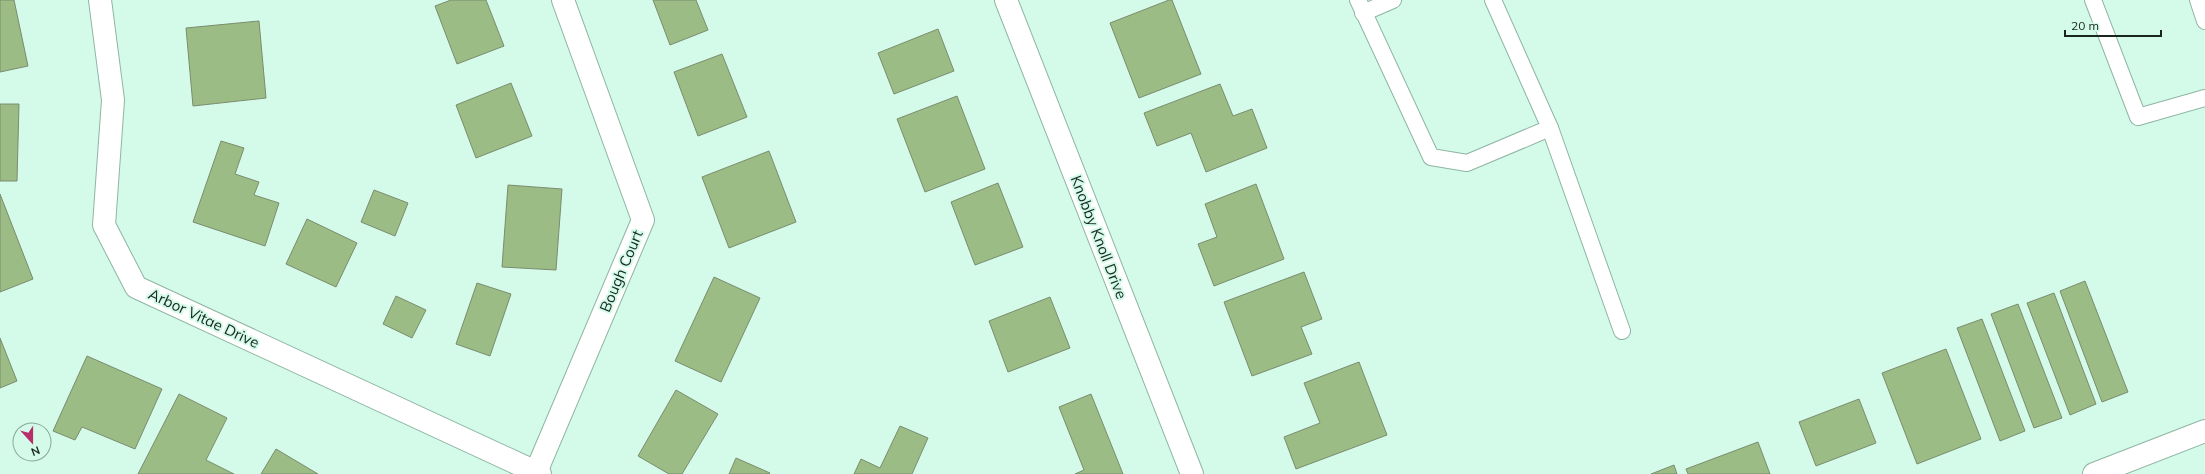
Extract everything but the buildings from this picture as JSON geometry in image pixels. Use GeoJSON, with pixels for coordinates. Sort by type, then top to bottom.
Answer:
{"type":"FeatureCollection","features":[{"type":"Feature","properties":{"kind":"street","name":"Arbor Vitae Drive"},"geometry":{"type":"LineString","coordinates":[[100,0],[113,100],[104,225],[136,287],[538,473]]}},
{"type":"Feature","properties":{"kind":"street","name":"Bough Court"},"geometry":{"type":"LineString","coordinates":[[538,473],[643,220],[563,0]]}},
{"type":"Feature","properties":{"kind":"street","name":"Knobby Knoll Drive"},"geometry":{"type":"LineString","coordinates":[[1006,0],[1192,474]]}},
{"type":"Feature","properties":{"kind":"street"},"geometry":{"type":"LineString","coordinates":[[2094,474],[2205,431]]}},
{"type":"Feature","properties":{"kind":"lane"},"geometry":{"type":"LineString","coordinates":[[1393,0],[1360,6],[1431,157],[1467,163],[1550,128]]}},
{"type":"Feature","properties":{"kind":"lane"},"geometry":{"type":"LineString","coordinates":[[1493,0],[1550,128],[1622,331]]}},
{"type":"Feature","properties":{"kind":"lane"},"geometry":{"type":"LineString","coordinates":[[2093,0],[2138,117],[2205,98]]}},
{"type":"Feature","properties":{"kind":"lane"},"geometry":{"type":"LineString","coordinates":[[2198,0],[2205,21]]}}]}
